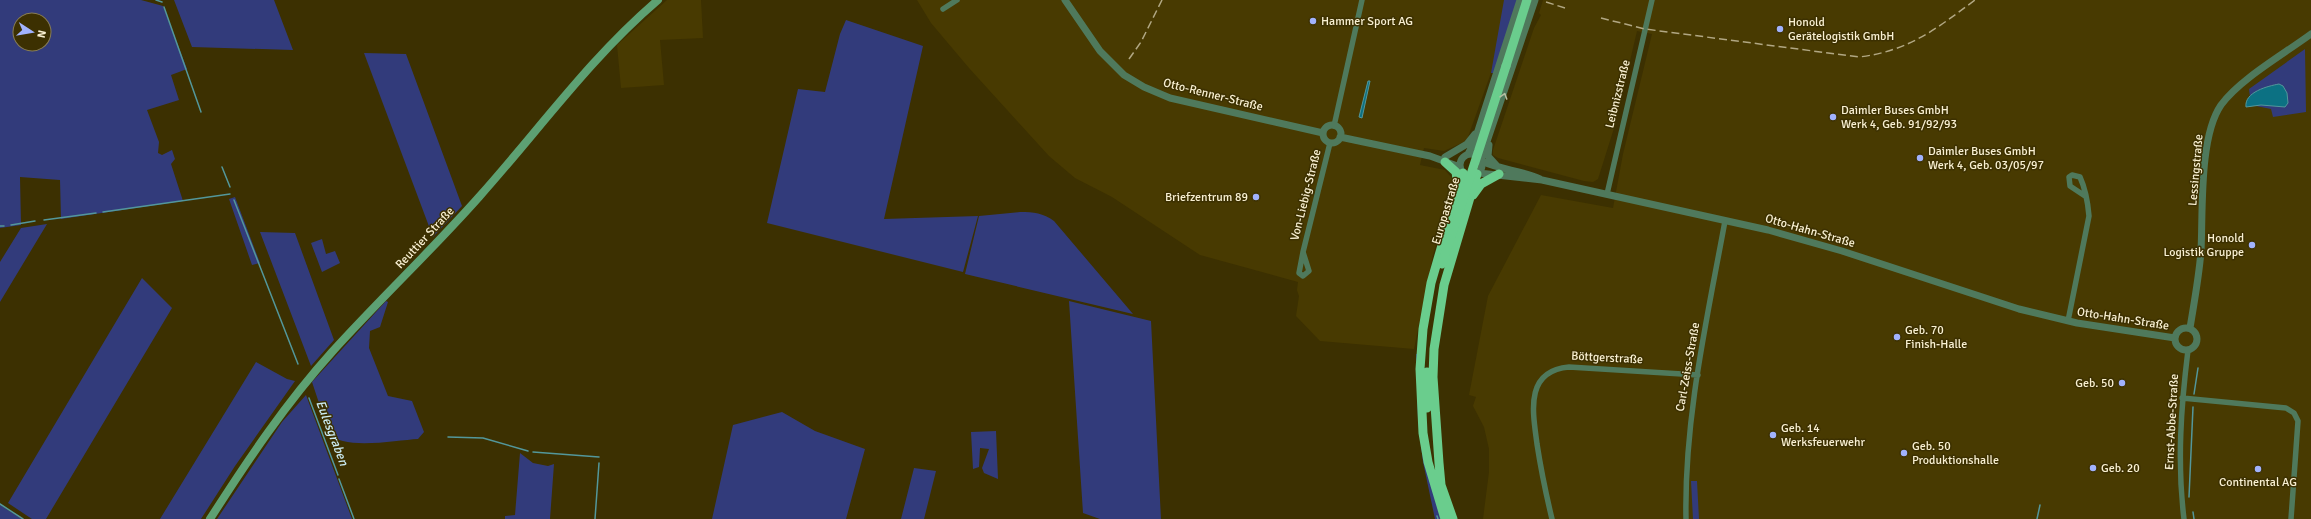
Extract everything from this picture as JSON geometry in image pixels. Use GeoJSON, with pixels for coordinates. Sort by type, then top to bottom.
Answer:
{"type":"FeatureCollection","features":[{"type":"Feature","properties":{"kind":"highway","name":"Europastraße"},"geometry":{"type":"LineString","coordinates":[[1438,486],[1429,436],[1427,363],[1435,298],[1442,264],[1527,0]]}},
{"type":"Feature","properties":{"kind":"highway"},"geometry":{"type":"LineString","coordinates":[[1445,160],[1454,169],[1458,178],[1455,200]]}},
{"type":"Feature","properties":{"kind":"highway"},"geometry":{"type":"LineString","coordinates":[[1453,519],[1428,462],[1423,433],[1420,369],[1421,345],[1431,283],[1462,170]]}},
{"type":"Feature","properties":{"kind":"highway"},"geometry":{"type":"LineString","coordinates":[[1469,201],[1481,184],[1499,171]]}},
{"type":"Feature","properties":{"kind":"highway"},"geometry":{"type":"LineString","coordinates":[[1445,519],[1438,486],[1435,426],[1434,349],[1444,285],[1478,174]]}},
{"type":"Feature","properties":{"kind":"main road","name":"Reuttier Straße"},"geometry":{"type":"LineString","coordinates":[[210,519],[288,404],[332,352],[417,265],[481,194],[585,71],[614,40],[658,0]]}},
{"type":"Feature","properties":{"kind":"street"},"geometry":{"type":"LineString","coordinates":[[943,9],[957,0]]}},
{"type":"Feature","properties":{"kind":"street","name":"Otto-Renner-Straße"},"geometry":{"type":"LineString","coordinates":[[1065,0],[1108,59],[1124,75],[1144,87],[1170,98],[1323,133]]}},
{"type":"Feature","properties":{"kind":"street"},"geometry":{"type":"LineString","coordinates":[[1334,126],[1362,0]]}},
{"type":"Feature","properties":{"kind":"street"},"geometry":{"type":"LineString","coordinates":[[1462,170],[1465,155],[1478,129],[1520,0]]}},
{"type":"Feature","properties":{"kind":"street"},"geometry":{"type":"LineString","coordinates":[[1499,171],[1487,152],[1535,0]]}},
{"type":"Feature","properties":{"kind":"street","name":"Leibnizstraße"},"geometry":{"type":"LineString","coordinates":[[1607,194],[1652,0]]}},
{"type":"Feature","properties":{"kind":"street","name":"Lessingstraße"},"geometry":{"type":"LineString","coordinates":[[2190,328],[2200,252],[2206,148],[2214,118],[2221,106],[2234,91],[2311,34]]}},
{"type":"Feature","properties":{"kind":"street"},"geometry":{"type":"LineString","coordinates":[[1328,126],[1334,126],[1339,129],[1340,137],[1336,142],[1330,143],[1324,139],[1323,133],[1328,126]]}},
{"type":"Feature","properties":{"kind":"street"},"geometry":{"type":"LineString","coordinates":[[1445,160],[1467,144],[1478,129]]}},
{"type":"Feature","properties":{"kind":"street"},"geometry":{"type":"LineString","coordinates":[[1340,137],[1445,160],[1469,176],[1478,174],[1482,168],[1485,144],[1492,133]]}},
{"type":"Feature","properties":{"kind":"street","name":"Von-Liebig-Straße"},"geometry":{"type":"LineString","coordinates":[[1302,252],[1330,143]]}},
{"type":"Feature","properties":{"kind":"street"},"geometry":{"type":"LineString","coordinates":[[1445,160],[1476,154],[1482,160]]}},
{"type":"Feature","properties":{"kind":"street","name":"Otto-Hahn-Straße"},"geometry":{"type":"LineString","coordinates":[[1482,160],[1499,171]]}},
{"type":"Feature","properties":{"kind":"street","name":"Otto-Hahn-Straße"},"geometry":{"type":"LineString","coordinates":[[1478,174],[1499,171],[1725,221],[1827,246],[1978,296],[2068,321],[2175,338]]}},
{"type":"Feature","properties":{"kind":"street","name":"Otto-Hahn-Straße"},"geometry":{"type":"LineString","coordinates":[[2068,321],[2088,220],[2085,196]]}},
{"type":"Feature","properties":{"kind":"street","name":"Carl-Zeiss-Straße"},"geometry":{"type":"LineString","coordinates":[[1686,519],[1687,454],[1698,375],[1725,221]]}},
{"type":"Feature","properties":{"kind":"street"},"geometry":{"type":"LineString","coordinates":[[2190,328],[2195,332],[2197,338],[2193,348],[2188,350],[2179,348],[2175,338],[2180,330],[2190,328]]}},
{"type":"Feature","properties":{"kind":"street","name":"Ernst-Abbe-Straße"},"geometry":{"type":"LineString","coordinates":[[2184,519],[2179,463],[2182,398],[2188,350]]}},
{"type":"Feature","properties":{"kind":"street","name":"Böttgerstraße"},"geometry":{"type":"LineString","coordinates":[[1552,519],[1542,477],[1533,413],[1533,398],[1542,379],[1555,370],[1569,367],[1698,375]]}},
{"type":"Feature","properties":{"kind":"street"},"geometry":{"type":"LineString","coordinates":[[2182,398],[2286,408],[2294,413],[2298,421],[2291,519]]}},
{"type":"Feature","properties":{"kind":"shaded area"},"geometry":{"type":"Polygon","coordinates":[[[0,0],[141,0],[163,6],[187,69],[171,75],[179,100],[147,110],[159,142],[158,153],[162,155],[172,150],[175,159],[171,164],[183,201],[61,219],[60,180],[20,177],[21,225],[0,228],[0,0]]]}},
{"type":"Feature","properties":{"kind":"shaded area"},"geometry":{"type":"Polygon","coordinates":[[[174,0],[274,0],[293,50],[192,47],[174,0]]]}},
{"type":"Feature","properties":{"kind":"shaded area"},"geometry":{"type":"Polygon","coordinates":[[[667,0],[701,0],[703,38],[660,40],[664,85],[621,88],[617,45],[667,0]]]}},
{"type":"Feature","properties":{"kind":"shaded area"},"geometry":{"type":"Polygon","coordinates":[[[917,0],[1517,0],[1468,137],[1464,142],[1444,151],[1424,148],[1420,165],[1445,170],[1452,178],[1453,187],[1433,255],[1414,349],[1320,341],[1296,316],[1299,296],[1297,290],[1298,282],[1200,255],[1112,197],[1075,178],[1049,156],[969,68],[931,23],[917,0]]]}},
{"type":"Feature","properties":{"kind":"shaded area"},"geometry":{"type":"Polygon","coordinates":[[[1504,0],[1518,0],[1494,73],[1491,73],[1504,0]]]}},
{"type":"Feature","properties":{"kind":"shaded area"},"geometry":{"type":"Polygon","coordinates":[[[1543,0],[2311,0],[2311,519],[1483,519],[1489,472],[1489,449],[1484,427],[1473,406],[1476,397],[1469,395],[1488,296],[1541,195],[1613,208],[1623,154],[1652,34],[1637,31],[1615,125],[1598,179],[1593,182],[1584,181],[1498,158],[1493,155],[1493,150],[1534,28],[1541,15],[1539,13],[1543,0]]]}},
{"type":"Feature","properties":{"kind":"shaded area"},"geometry":{"type":"Polygon","coordinates":[[[846,20],[923,46],[884,219],[978,216],[963,272],[767,223],[798,89],[825,92],[840,34],[846,20]]]}},
{"type":"Feature","properties":{"kind":"shaded area"},"geometry":{"type":"Polygon","coordinates":[[[2305,49],[2306,112],[2273,117],[2271,109],[2251,105],[2249,89],[2305,49]]]}},
{"type":"Feature","properties":{"kind":"shaded area"},"geometry":{"type":"Polygon","coordinates":[[[364,53],[406,54],[462,206],[433,237],[364,53]]]}},
{"type":"Feature","properties":{"kind":"shaded area"},"geometry":{"type":"Polygon","coordinates":[[[1368,81],[1370,81],[1362,118],[1359,117],[1368,81]]]}},
{"type":"Feature","properties":{"kind":"shaded area"},"geometry":{"type":"Polygon","coordinates":[[[2279,84],[2283,86],[2287,93],[2288,103],[2285,107],[2261,105],[2246,107],[2246,102],[2253,94],[2263,88],[2279,84]]]}},
{"type":"Feature","properties":{"kind":"shaded area"},"geometry":{"type":"Polygon","coordinates":[[[235,197],[260,263],[252,265],[229,199],[235,197]]]}},
{"type":"Feature","properties":{"kind":"shaded area"},"geometry":{"type":"Polygon","coordinates":[[[1030,212],[1046,216],[1054,221],[1133,314],[965,274],[979,216],[1030,212]]]}},
{"type":"Feature","properties":{"kind":"shaded area"},"geometry":{"type":"Polygon","coordinates":[[[47,224],[0,302],[0,262],[21,228],[47,224]]]}},
{"type":"Feature","properties":{"kind":"shaded area"},"geometry":{"type":"Polygon","coordinates":[[[260,232],[295,233],[334,340],[311,366],[260,232]]]}},
{"type":"Feature","properties":{"kind":"shaded area"},"geometry":{"type":"Polygon","coordinates":[[[322,239],[326,254],[335,251],[340,263],[322,272],[311,243],[322,239]]]}},
{"type":"Feature","properties":{"kind":"shaded area"},"geometry":{"type":"Polygon","coordinates":[[[142,278],[172,308],[46,519],[32,519],[8,503],[142,278]]]}},
{"type":"Feature","properties":{"kind":"shaded area"},"geometry":{"type":"Polygon","coordinates":[[[386,301],[388,302],[380,327],[370,331],[369,348],[388,396],[412,401],[424,432],[418,439],[370,443],[345,442],[329,433],[312,382],[386,301]]]}},
{"type":"Feature","properties":{"kind":"shaded area"},"geometry":{"type":"Polygon","coordinates":[[[1069,301],[1151,321],[1161,519],[1100,519],[1083,513],[1069,301]]]}},
{"type":"Feature","properties":{"kind":"shaded area"},"geometry":{"type":"Polygon","coordinates":[[[1416,354],[1418,354],[1418,380],[1441,519],[1435,519],[1423,462],[1418,420],[1416,354]]]}},
{"type":"Feature","properties":{"kind":"shaded area"},"geometry":{"type":"Polygon","coordinates":[[[256,362],[287,379],[295,381],[235,466],[201,519],[160,519],[256,362]]]}},
{"type":"Feature","properties":{"kind":"shaded area"},"geometry":{"type":"Polygon","coordinates":[[[306,395],[352,519],[217,519],[282,422],[306,395]]]}},
{"type":"Feature","properties":{"kind":"shaded area"},"geometry":{"type":"Polygon","coordinates":[[[782,412],[815,431],[865,449],[846,519],[712,519],[733,425],[782,412]]]}},
{"type":"Feature","properties":{"kind":"shaded area"},"geometry":{"type":"Polygon","coordinates":[[[996,431],[998,479],[984,473],[982,468],[989,449],[980,448],[979,467],[973,469],[971,432],[996,431]]]}},
{"type":"Feature","properties":{"kind":"shaded area"},"geometry":{"type":"Polygon","coordinates":[[[520,453],[533,463],[548,466],[554,464],[550,519],[505,519],[505,516],[515,515],[520,453]]]}},
{"type":"Feature","properties":{"kind":"shaded area"},"geometry":{"type":"Polygon","coordinates":[[[914,468],[936,471],[924,519],[901,519],[914,468]]]}},
{"type":"Feature","properties":{"kind":"shaded area"},"geometry":{"type":"Polygon","coordinates":[[[1691,481],[1697,481],[1699,519],[1693,519],[1691,481]]]}},
{"type":"Feature","properties":{"kind":"shaded area"},"geometry":{"type":"Polygon","coordinates":[[[0,505],[22,519],[0,519],[0,505]]]}},
{"type":"Feature","properties":{"kind":"waterway"},"geometry":{"type":"LineString","coordinates":[[156,0],[162,2]]}},
{"type":"Feature","properties":{"kind":"waterway"},"geometry":{"type":"LineString","coordinates":[[164,7],[201,112]]}},
{"type":"Feature","properties":{"kind":"waterway"},"geometry":{"type":"LineString","coordinates":[[222,167],[230,187]]}},
{"type":"Feature","properties":{"kind":"waterway"},"geometry":{"type":"LineString","coordinates":[[103,212],[230,194]]}},
{"type":"Feature","properties":{"kind":"waterway"},"geometry":{"type":"LineString","coordinates":[[234,200],[298,364]]}},
{"type":"Feature","properties":{"kind":"waterway"},"geometry":{"type":"LineString","coordinates":[[44,220],[96,213]]}},
{"type":"Feature","properties":{"kind":"waterway"},"geometry":{"type":"LineString","coordinates":[[11,225],[35,221]]}},
{"type":"Feature","properties":{"kind":"waterway"},"geometry":{"type":"LineString","coordinates":[[2194,394],[2198,368]]}},
{"type":"Feature","properties":{"kind":"waterway","name":"Eulesgraben"},"geometry":{"type":"LineString","coordinates":[[309,398],[338,475]]}},
{"type":"Feature","properties":{"kind":"waterway"},"geometry":{"type":"LineString","coordinates":[[2189,497],[2193,407]]}},
{"type":"Feature","properties":{"kind":"waterway"},"geometry":{"type":"LineString","coordinates":[[448,437],[483,438],[528,451]]}},
{"type":"Feature","properties":{"kind":"waterway"},"geometry":{"type":"LineString","coordinates":[[533,452],[599,457]]}},
{"type":"Feature","properties":{"kind":"waterway"},"geometry":{"type":"LineString","coordinates":[[595,519],[599,463]]}},
{"type":"Feature","properties":{"kind":"waterway","name":"Eulesgraben"},"geometry":{"type":"LineString","coordinates":[[339,479],[354,519]]}},
{"type":"Feature","properties":{"kind":"waterway"},"geometry":{"type":"LineString","coordinates":[[0,504],[23,519]]}},
{"type":"Feature","properties":{"kind":"waterway"},"geometry":{"type":"LineString","coordinates":[[2037,519],[2040,505]]}},
{"type":"Feature","properties":{"kind":"waterway"},"geometry":{"type":"LineString","coordinates":[[2193,512],[2194,519]]}},
{"type":"Feature","properties":{"kind":"railway"},"geometry":{"type":"LineString","coordinates":[[1129,59],[1141,42],[1162,0]]}},
{"type":"Feature","properties":{"kind":"railway"},"geometry":{"type":"LineString","coordinates":[[1601,18],[1645,29],[1859,57],[1893,50],[1907,44],[1934,29],[1975,0]]}},
{"type":"Feature","properties":{"kind":"railway"},"geometry":{"type":"LineString","coordinates":[[1546,2],[1565,8]]}},
{"type":"Feature","properties":{"kind":"place","name":"Hammer Sport AG"},"geometry":{"type":"Point","coordinates":[1313,21]}},
{"type":"Feature","properties":{"kind":"place","name":"Honold Gerätelogistik GmbH"},"geometry":{"type":"Point","coordinates":[1780,29]}},
{"type":"Feature","properties":{"kind":"place","name":"Daimler Buses GmbH Werk 4, Geb. 91/92/93"},"geometry":{"type":"Point","coordinates":[1833,117]}},
{"type":"Feature","properties":{"kind":"place","name":"Daimler Buses GmbH Werk 4, Geb. 03/05/97"},"geometry":{"type":"Point","coordinates":[1920,158]}},
{"type":"Feature","properties":{"kind":"place","name":"Briefzentrum 89"},"geometry":{"type":"Point","coordinates":[1256,197]}},
{"type":"Feature","properties":{"kind":"place","name":"Honold Logistik Gruppe"},"geometry":{"type":"Point","coordinates":[2252,245]}},
{"type":"Feature","properties":{"kind":"place","name":"Geb. 70 Finish-Halle"},"geometry":{"type":"Point","coordinates":[1897,337]}},
{"type":"Feature","properties":{"kind":"place","name":"Geb. 50"},"geometry":{"type":"Point","coordinates":[2122,383]}},
{"type":"Feature","properties":{"kind":"place","name":"Geb. 14 Werksfeuerwehr"},"geometry":{"type":"Point","coordinates":[1773,435]}},
{"type":"Feature","properties":{"kind":"place","name":"Geb. 50 Produktionshalle"},"geometry":{"type":"Point","coordinates":[1904,453]}},
{"type":"Feature","properties":{"kind":"place","name":"Geb. 20"},"geometry":{"type":"Point","coordinates":[2093,468]}},
{"type":"Feature","properties":{"kind":"place","name":"Continental AG"},"geometry":{"type":"Point","coordinates":[2258,469]}}]}
